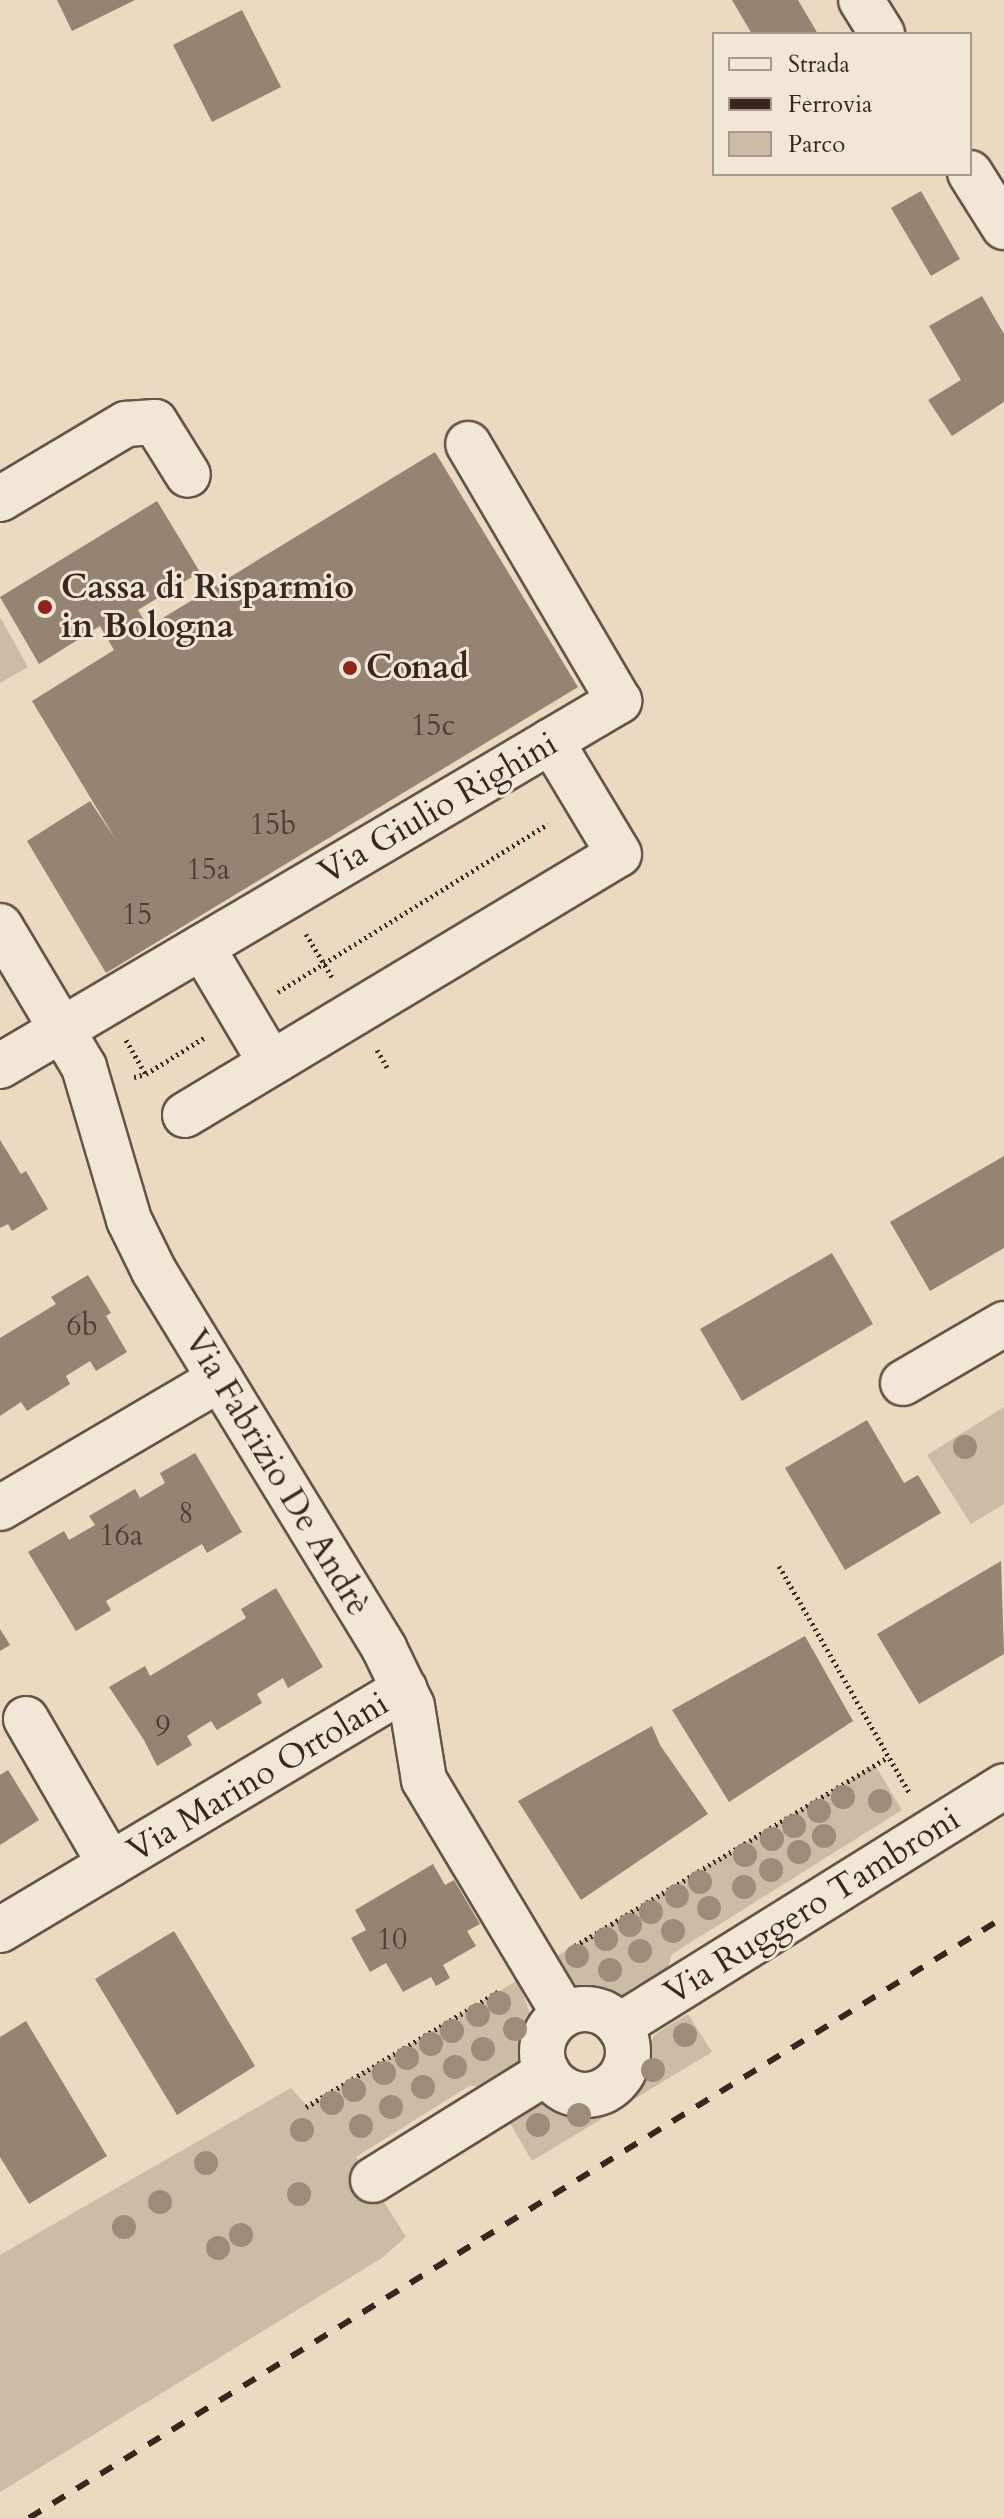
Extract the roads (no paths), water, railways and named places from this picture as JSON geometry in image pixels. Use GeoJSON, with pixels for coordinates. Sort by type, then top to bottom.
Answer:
{"type":"FeatureCollection","features":[{"type":"Feature","properties":{"kind":"street"},"geometry":{"type":"LineString","coordinates":[[861,0],[881,32]]}},
{"type":"Feature","properties":{"kind":"street"},"geometry":{"type":"LineString","coordinates":[[972,176],[1004,227]]}},
{"type":"Feature","properties":{"kind":"street"},"geometry":{"type":"LineString","coordinates":[[0,499],[126,424],[155,422],[188,475]]}},
{"type":"Feature","properties":{"kind":"street","name":"Via Giulio Righini"},"geometry":{"type":"LineString","coordinates":[[0,1066],[619,701],[468,444]]}},
{"type":"Feature","properties":{"kind":"street"},"geometry":{"type":"LineString","coordinates":[[185,1115],[619,854],[551,741]]}},
{"type":"Feature","properties":{"kind":"street","name":"Via Fabrizio De Andrè"},"geometry":{"type":"LineString","coordinates":[[0,926],[84,1067],[129,1220],[154,1271],[384,1648],[412,1706],[424,1780],[564,2014]]}},
{"type":"Feature","properties":{"kind":"street"},"geometry":{"type":"LineString","coordinates":[[202,947],[271,1063]]}},
{"type":"Feature","properties":{"kind":"street"},"geometry":{"type":"LineString","coordinates":[[903,1383],[1004,1324]]}},
{"type":"Feature","properties":{"kind":"street"},"geometry":{"type":"LineString","coordinates":[[0,1508],[220,1379]]}},
{"type":"Feature","properties":{"kind":"street","name":"Via Marino Ortolani"},"geometry":{"type":"LineString","coordinates":[[0,1930],[405,1689]]}},
{"type":"Feature","properties":{"kind":"street","name":"Via Marino Ortolani"},"geometry":{"type":"LineString","coordinates":[[26,1719],[110,1864]]}},
{"type":"Feature","properties":{"kind":"street","name":"Via Ruggero Tambroni"},"geometry":{"type":"LineString","coordinates":[[619,2026],[1004,1786]]}},
{"type":"Feature","properties":{"kind":"street"},"geometry":{"type":"LineString","coordinates":[[590,2008],[604,2013],[619,2026],[628,2047],[627,2062],[623,2074],[603,2092],[576,2094],[562,2089],[547,2072],[541,2055],[543,2040],[552,2023],[564,2014],[590,2008]]}},
{"type":"Feature","properties":{"kind":"street"},"geometry":{"type":"LineString","coordinates":[[373,2180],[547,2072]]}},
{"type":"Feature","properties":{"kind":"railway"},"geometry":{"type":"LineString","coordinates":[[29,2518],[1004,1917]]}},
{"type":"Feature","properties":{"kind":"place","name":"Cassa di Risparmio in Bologna"},"geometry":{"type":"Point","coordinates":[45,607]}},
{"type":"Feature","properties":{"kind":"place","name":"Conad"},"geometry":{"type":"Point","coordinates":[350,668]}}]}
